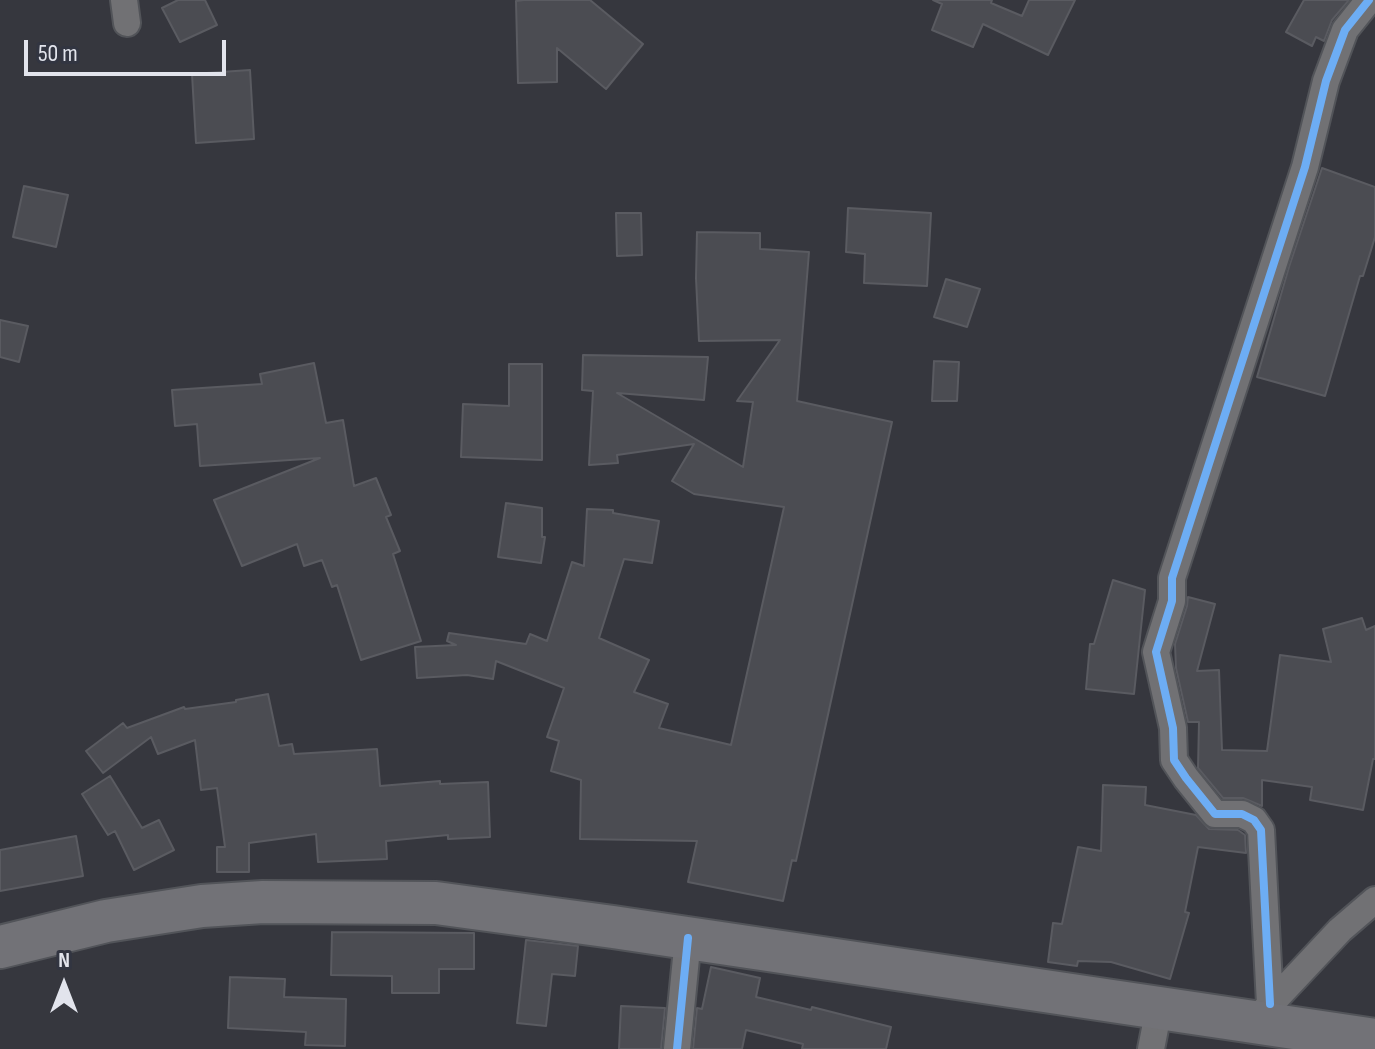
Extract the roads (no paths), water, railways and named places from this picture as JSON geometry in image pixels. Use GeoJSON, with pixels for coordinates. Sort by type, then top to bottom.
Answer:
{"type":"FeatureCollection","features":[{"type":"Feature","properties":{"kind":"main road"},"geometry":{"type":"LineString","coordinates":[[0,947],[106,921],[202,906],[263,902],[436,903],[1159,1008],[1263,1013],[1375,1040]]}},
{"type":"Feature","properties":{"kind":"street"},"geometry":{"type":"LineString","coordinates":[[1263,1013],[1261,830],[1254,820],[1242,814],[1215,814],[1174,760],[1173,728],[1156,652],[1172,601],[1172,578],[1305,167],[1326,81],[1345,30],[1369,0]]}},
{"type":"Feature","properties":{"kind":"street"},"geometry":{"type":"LineString","coordinates":[[1263,1013],[1340,930],[1375,900]]}},
{"type":"Feature","properties":{"kind":"street"},"geometry":{"type":"LineString","coordinates":[[677,1049],[688,938]]}},
{"type":"Feature","properties":{"kind":"street"},"geometry":{"type":"LineString","coordinates":[[1151,1049],[1159,1008]]}}]}
